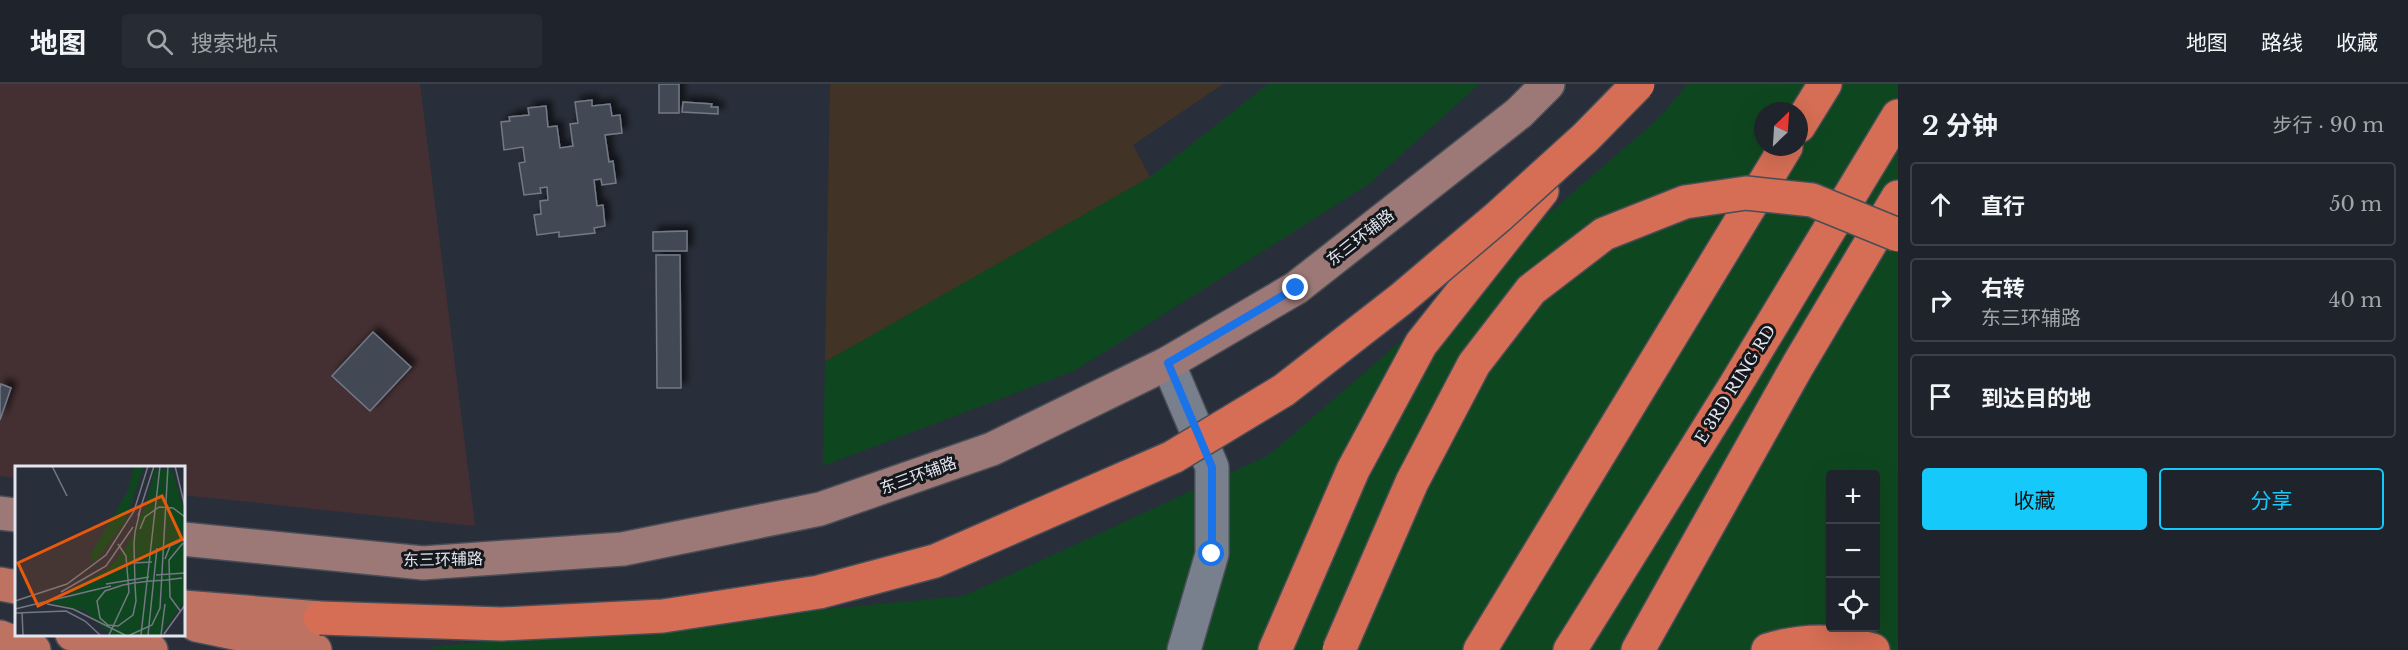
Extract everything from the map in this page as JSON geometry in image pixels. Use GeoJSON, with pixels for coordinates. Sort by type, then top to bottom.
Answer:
{"type":"FeatureCollection","features":[{"type":"Feature","properties":{"kind":"highway"},"geometry":{"type":"LineString","coordinates":[[320,618],[502,624],[663,616],[819,592],[935,561],[1173,457],[1284,390],[1401,299],[1585,138],[1638,84]]}},
{"type":"Feature","properties":{"kind":"highway"},"geometry":{"type":"LineString","coordinates":[[1808,111],[1825,84]]}},
{"type":"Feature","properties":{"kind":"highway","name":"E 3RD RING RD"},"geometry":{"type":"LineString","coordinates":[[1575,641],[1730,394],[1898,116]]}},
{"type":"Feature","properties":{"kind":"highway"},"geometry":{"type":"LineString","coordinates":[[1275,650],[1353,470],[1421,344],[1485,260],[1585,138]]}},
{"type":"Feature","properties":{"kind":"highway"},"geometry":{"type":"LineString","coordinates":[[1480,650],[1781,156]]}},
{"type":"Feature","properties":{"kind":"highway"},"geometry":{"type":"LineString","coordinates":[[1339,650],[1412,482],[1474,364],[1531,290],[1604,234],[1685,202],[1746,192],[1812,200],[1898,235]]}},
{"type":"Feature","properties":{"kind":"highway"},"geometry":{"type":"LineString","coordinates":[[1638,650],[1798,365],[1898,197]]}},
{"type":"Feature","properties":{"kind":"highway"},"geometry":{"type":"LineString","coordinates":[[1768,650],[1792,642],[1853,644],[1873,650]]}},
{"type":"Feature","properties":{"kind":"main road","name":"东三环辅路"},"geometry":{"type":"LineString","coordinates":[[184,539],[423,563],[623,549],[820,509],[992,449],[1168,363],[1296,288],[1519,113],[1548,84]]}},
{"type":"Feature","properties":{"kind":"main road"},"geometry":{"type":"LineString","coordinates":[[0,513],[15,515]]}},
{"type":"Feature","properties":{"kind":"main road"},"geometry":{"type":"LineString","coordinates":[[0,584],[15,587]]}},
{"type":"Feature","properties":{"kind":"main road"},"geometry":{"type":"LineString","coordinates":[[184,607],[320,618]]}},
{"type":"Feature","properties":{"kind":"main road"},"geometry":{"type":"LineString","coordinates":[[0,619],[15,622]]}},
{"type":"Feature","properties":{"kind":"main road"},"geometry":{"type":"LineString","coordinates":[[184,622],[315,650]]}},
{"type":"Feature","properties":{"kind":"main road"},"geometry":{"type":"LineString","coordinates":[[81,635],[151,650]]}},
{"type":"Feature","properties":{"kind":"main road"},"geometry":{"type":"LineString","coordinates":[[0,637],[34,650]]}},
{"type":"Feature","properties":{"kind":"street"},"geometry":{"type":"LineString","coordinates":[[1168,363],[1212,467],[1212,554],[1188,649]]}},
{"type":"Feature","properties":{"kind":"shaded area"},"geometry":{"type":"Polygon","coordinates":[[[0,84],[420,84],[475,526],[184,495],[184,466],[15,466],[15,478],[0,476],[0,84]]]}},
{"type":"Feature","properties":{"kind":"shaded area"},"geometry":{"type":"Polygon","coordinates":[[[830,84],[1223,84],[1133,145],[1150,177],[825,362],[830,84]]]}},
{"type":"Feature","properties":{"kind":"green space"},"geometry":{"type":"Polygon","coordinates":[[[1268,84],[1479,84],[1369,184],[1076,370],[823,466],[825,362],[1150,177],[1268,84]]]}},
{"type":"Feature","properties":{"kind":"green space"},"geometry":{"type":"Polygon","coordinates":[[[1688,84],[1898,84],[1898,650],[431,650],[432,647],[964,596],[1269,455],[1658,119],[1688,84]]]}},
{"type":"Feature","properties":{"kind":"building"},"geometry":{"type":"Polygon","coordinates":[[[659,84],[679,84],[679,113],[659,113],[659,84]]]}},
{"type":"Feature","properties":{"kind":"building"},"geometry":{"type":"Polygon","coordinates":[[[592,100],[592,106],[610,104],[612,116],[620,115],[622,133],[605,135],[609,162],[613,161],[616,183],[602,185],[601,179],[594,180],[597,206],[603,205],[605,226],[594,228],[595,233],[559,237],[559,232],[537,235],[534,215],[541,214],[540,201],[548,200],[547,187],[540,188],[541,193],[524,195],[519,163],[525,162],[523,147],[504,150],[501,122],[510,121],[509,117],[529,115],[528,108],[546,106],[548,127],[557,126],[560,148],[573,146],[570,124],[578,123],[575,102],[592,100]]]}},
{"type":"Feature","properties":{"kind":"building"},"geometry":{"type":"Polygon","coordinates":[[[683,102],[712,104],[711,107],[718,107],[718,114],[682,112],[683,102]]]}},
{"type":"Feature","properties":{"kind":"building"},"geometry":{"type":"Polygon","coordinates":[[[687,231],[687,251],[653,251],[653,232],[687,231]]]}},
{"type":"Feature","properties":{"kind":"building"},"geometry":{"type":"Polygon","coordinates":[[[656,255],[680,255],[681,388],[657,388],[656,255]]]}},
{"type":"Feature","properties":{"kind":"building"},"geometry":{"type":"Polygon","coordinates":[[[373,332],[411,367],[370,411],[332,376],[373,332]]]}},
{"type":"Feature","properties":{"kind":"building"},"geometry":{"type":"Polygon","coordinates":[[[1,384],[11,388],[0,420],[0,388],[1,384]]]}},
{"type":"Feature","properties":{"kind":"route"},"geometry":{"type":"LineString","coordinates":[[1212,554],[1212,467],[1168,363],[1296,288]]}}]}
